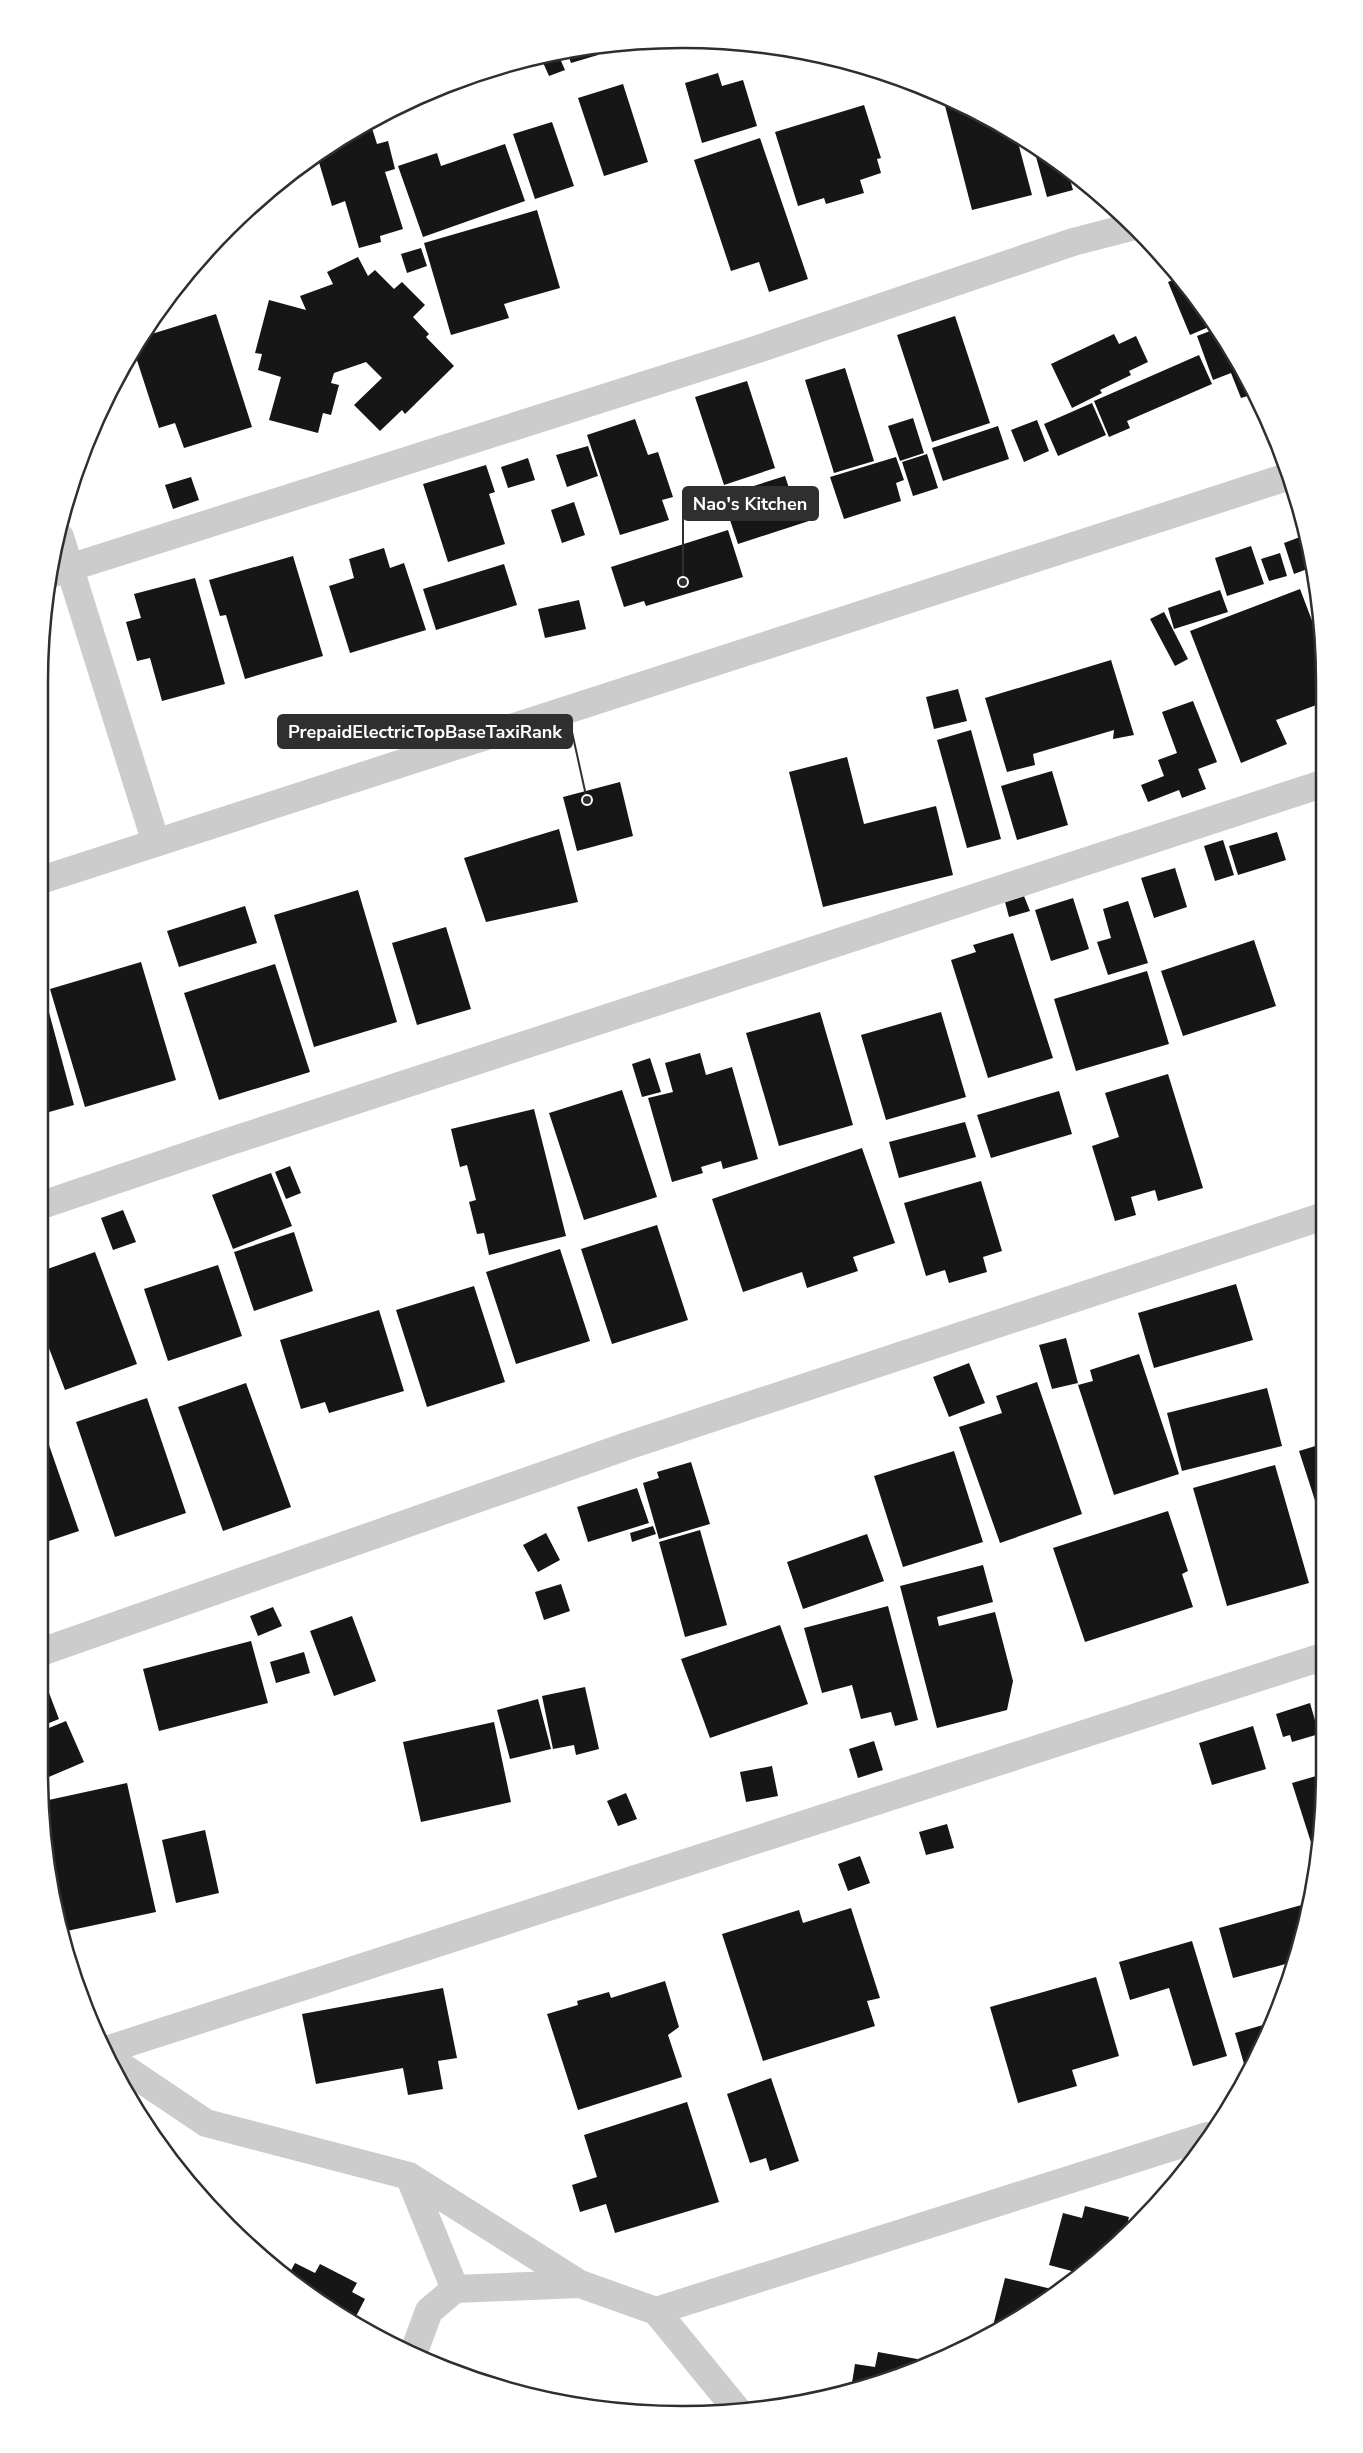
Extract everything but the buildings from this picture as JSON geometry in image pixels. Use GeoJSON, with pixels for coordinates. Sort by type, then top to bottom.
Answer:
{"type":"FeatureCollection","features":[{"type":"Feature","properties":{"kind":"street"},"geometry":{"type":"LineString","coordinates":[[62,570],[755,350],[1073,242],[1125,229]]}},
{"type":"Feature","properties":{"kind":"street"},"geometry":{"type":"LineString","coordinates":[[48,878],[1282,479]]}},
{"type":"Feature","properties":{"kind":"street"},"geometry":{"type":"LineString","coordinates":[[61,553],[62,570],[156,843]]}},
{"type":"Feature","properties":{"kind":"street"},"geometry":{"type":"LineString","coordinates":[[48,1204],[234,1140],[1316,786]]}},
{"type":"Feature","properties":{"kind":"street"},"geometry":{"type":"LineString","coordinates":[[48,1650],[627,1446],[1316,1220]]}},
{"type":"Feature","properties":{"kind":"street"},"geometry":{"type":"LineString","coordinates":[[111,2048],[1316,1659]]}},
{"type":"Feature","properties":{"kind":"street"},"geometry":{"type":"LineString","coordinates":[[120,2065],[206,2123],[409,2176],[580,2284],[656,2311],[732,2403]]}},
{"type":"Feature","properties":{"kind":"street"},"geometry":{"type":"LineString","coordinates":[[656,2311],[1198,2139]]}},
{"type":"Feature","properties":{"kind":"street"},"geometry":{"type":"LineString","coordinates":[[409,2176],[455,2289]]}},
{"type":"Feature","properties":{"kind":"street"},"geometry":{"type":"LineString","coordinates":[[416,2347],[429,2311],[455,2289],[580,2284]]}},
{"type":"Feature","properties":{"kind":"place","name":"Nao's Kitchen"},"geometry":{"type":"Point","coordinates":[683,582]}},
{"type":"Feature","properties":{"kind":"place","name":"PrepaidElectricTopBaseTaxiRank"},"geometry":{"type":"Point","coordinates":[587,800]}}]}
